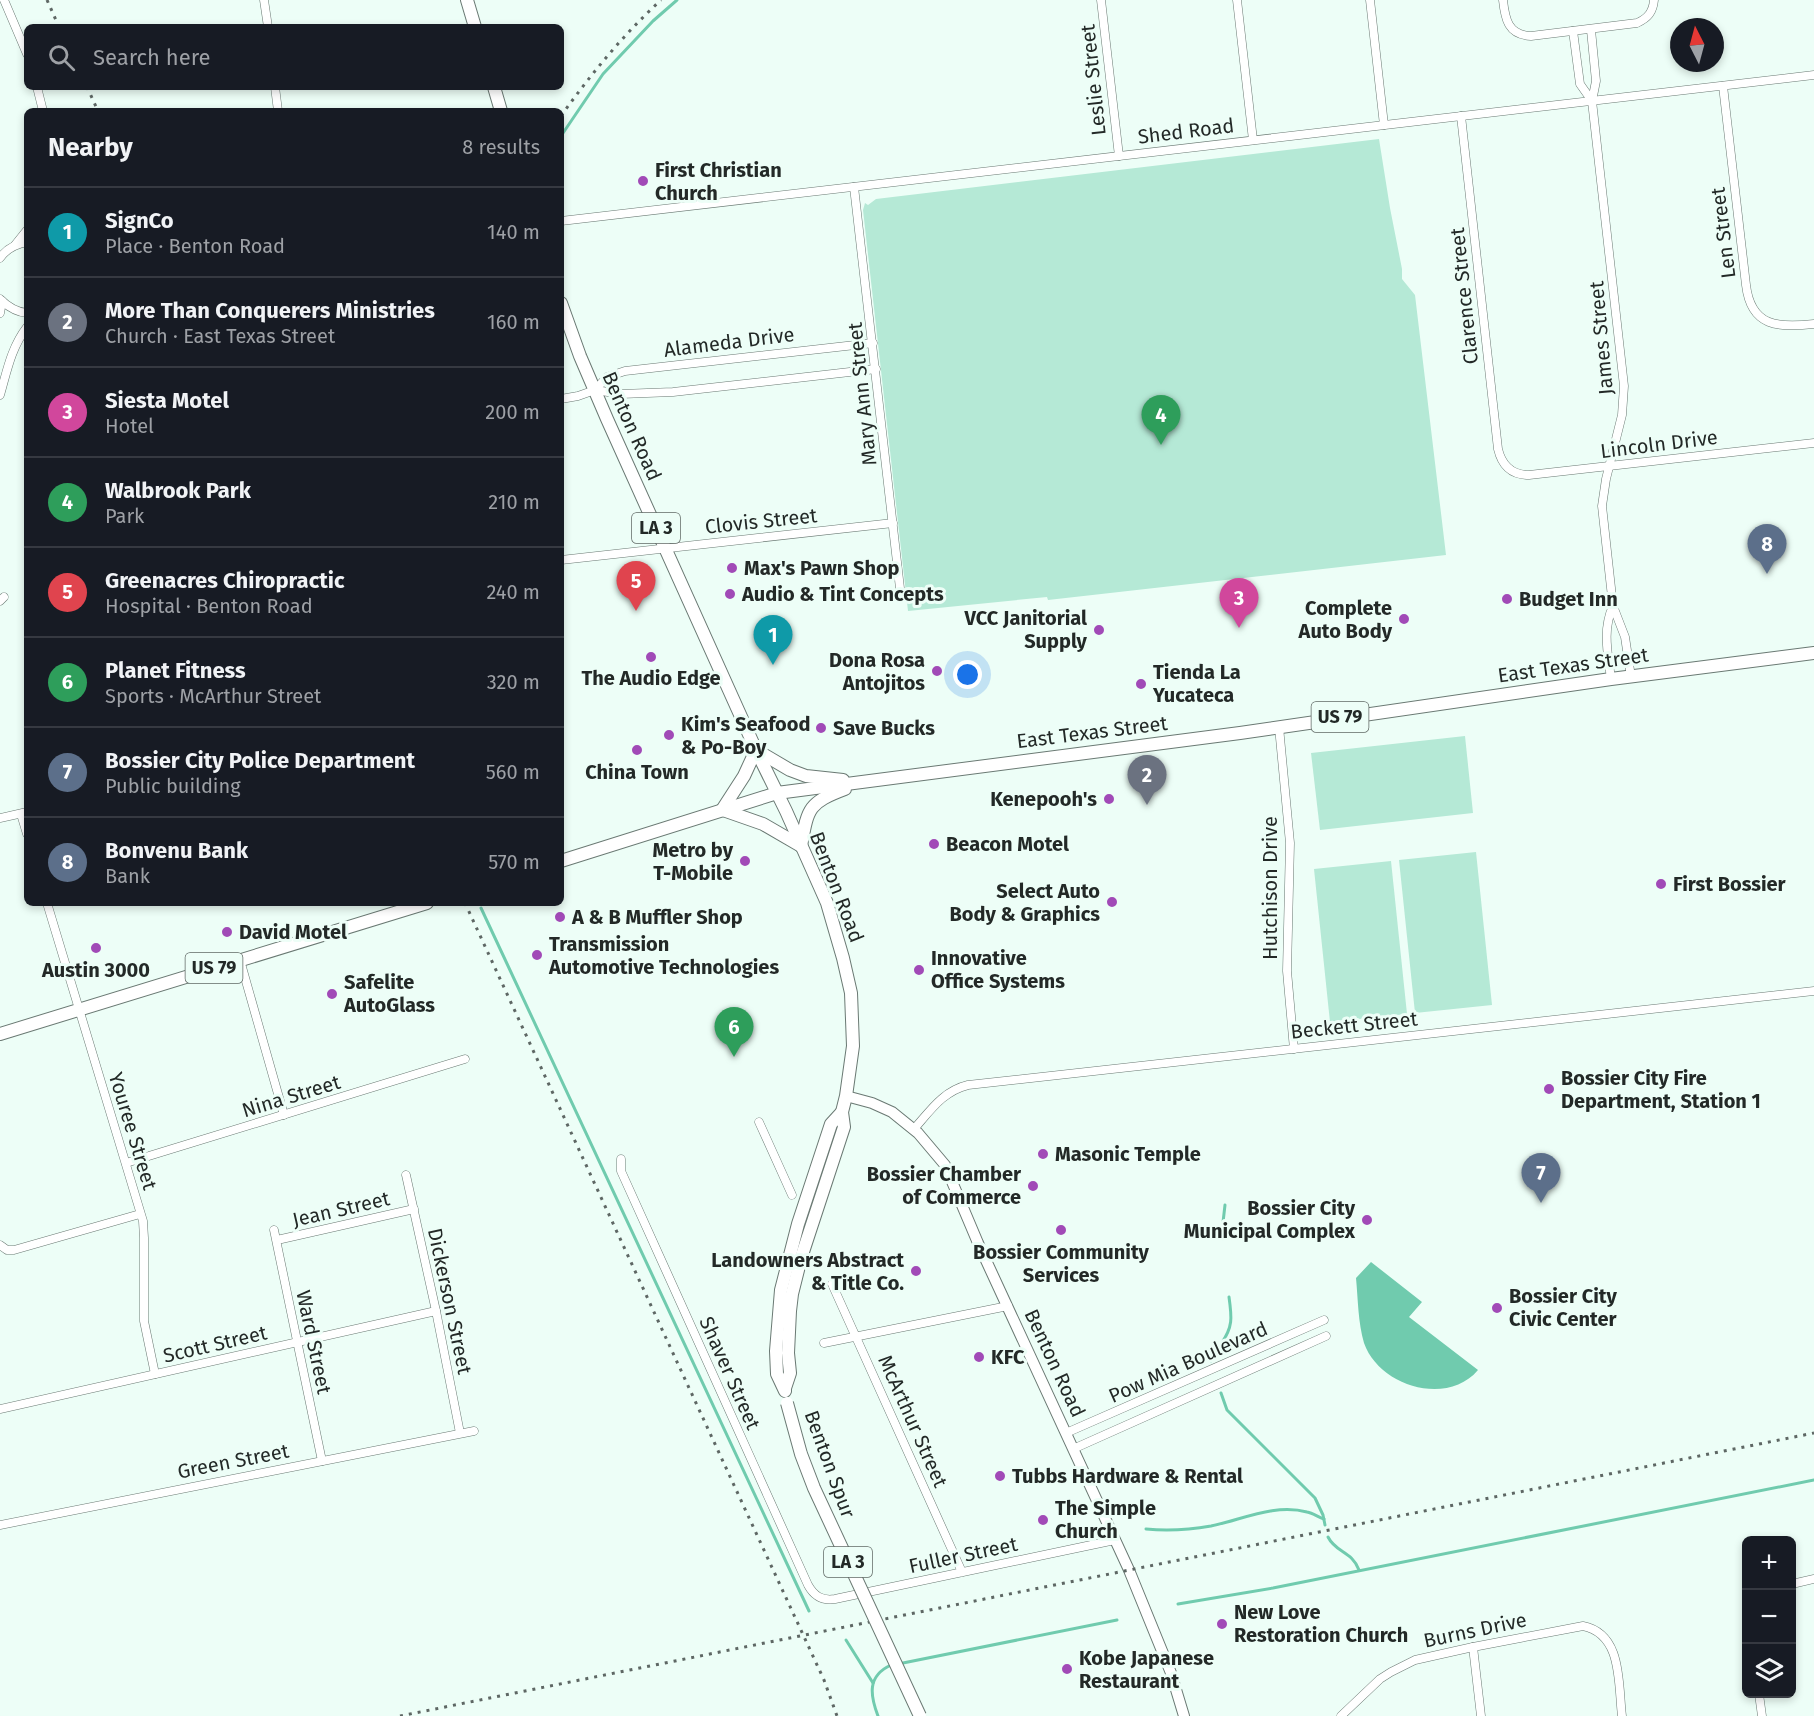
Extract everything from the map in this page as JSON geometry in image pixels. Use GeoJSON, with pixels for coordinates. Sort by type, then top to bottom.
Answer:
{"type":"FeatureCollection","features":[{"type":"Feature","properties":{"kind":"main road"},"geometry":{"type":"LineString","coordinates":[[467,0],[474,24]]}},
{"type":"Feature","properties":{"kind":"main road"},"geometry":{"type":"LineString","coordinates":[[495,90],[500,108]]}},
{"type":"Feature","properties":{"kind":"main road","name":"Benton Road"},"geometry":{"type":"LineString","coordinates":[[564,311],[595,390],[665,548],[827,903],[851,993],[853,1046],[846,1096],[872,1103],[892,1112],[914,1129],[945,1165],[1129,1570],[1171,1673],[1184,1716]]}},
{"type":"Feature","properties":{"kind":"main road","name":"East Texas Street"},"geometry":{"type":"LineString","coordinates":[[564,860],[777,793],[1814,653]]}},
{"type":"Feature","properties":{"kind":"main road"},"geometry":{"type":"LineString","coordinates":[[756,750],[790,770],[806,776],[865,781],[828,795],[814,805],[806,820],[801,846],[763,824],[722,810],[744,776],[756,750]]}},
{"type":"Feature","properties":{"kind":"main road","name":"US 79"},"geometry":{"type":"LineString","coordinates":[[0,1035],[417,906]]}},
{"type":"Feature","properties":{"kind":"main road","name":"Benton Spur"},"geometry":{"type":"LineString","coordinates":[[846,1096],[842,1112],[831,1124],[798,1224],[781,1290],[777,1324],[777,1374],[784,1388],[801,1454],[814,1488],[920,1716]]}},
{"type":"Feature","properties":{"kind":"street"},"geometry":{"type":"LineString","coordinates":[[4,0],[24,47]]}},
{"type":"Feature","properties":{"kind":"street"},"geometry":{"type":"LineString","coordinates":[[264,0],[268,24]]}},
{"type":"Feature","properties":{"kind":"street","name":"Leslie Street"},"geometry":{"type":"LineString","coordinates":[[1101,0],[1119,156]]}},
{"type":"Feature","properties":{"kind":"street"},"geometry":{"type":"LineString","coordinates":[[1237,0],[1253,140]]}},
{"type":"Feature","properties":{"kind":"street"},"geometry":{"type":"LineString","coordinates":[[1370,0],[1384,125]]}},
{"type":"Feature","properties":{"kind":"street"},"geometry":{"type":"LineString","coordinates":[[1503,0],[1509,25],[1520,34],[1531,36],[1629,25],[1643,21],[1652,12],[1654,0]]}},
{"type":"Feature","properties":{"kind":"street","name":"James Street"},"geometry":{"type":"LineString","coordinates":[[1591,30],[1596,81],[1592,101],[1624,386],[1622,415],[1602,506],[1613,606],[1625,638],[1630,677]]}},
{"type":"Feature","properties":{"kind":"street","name":"James Street"},"geometry":{"type":"LineString","coordinates":[[1577,31],[1580,84],[1592,101]]}},
{"type":"Feature","properties":{"kind":"street","name":"Shed Road"},"geometry":{"type":"LineString","coordinates":[[564,221],[1814,75]]}},
{"type":"Feature","properties":{"kind":"street","name":"Len Street"},"geometry":{"type":"LineString","coordinates":[[1723,86],[1749,300],[1759,316],[1773,324],[1783,326],[1814,324]]}},
{"type":"Feature","properties":{"kind":"street"},"geometry":{"type":"LineString","coordinates":[[38,90],[42,108]]}},
{"type":"Feature","properties":{"kind":"street"},"geometry":{"type":"LineString","coordinates":[[275,90],[278,108]]}},
{"type":"Feature","properties":{"kind":"street","name":"Clarence Street"},"geometry":{"type":"LineString","coordinates":[[1461,116],[1498,449],[1509,469]]}},
{"type":"Feature","properties":{"kind":"street","name":"Mary Ann Street"},"geometry":{"type":"LineString","coordinates":[[854,187],[901,597]]}},
{"type":"Feature","properties":{"kind":"street"},"geometry":{"type":"LineString","coordinates":[[0,258],[24,234]]}},
{"type":"Feature","properties":{"kind":"street"},"geometry":{"type":"LineString","coordinates":[[15,245],[24,243]]}},
{"type":"Feature","properties":{"kind":"street"},"geometry":{"type":"LineString","coordinates":[[1,300],[10,308],[24,313]]}},
{"type":"Feature","properties":{"kind":"street"},"geometry":{"type":"LineString","coordinates":[[0,314],[1,300]]}},
{"type":"Feature","properties":{"kind":"street"},"geometry":{"type":"LineString","coordinates":[[0,395],[12,352],[24,331]]}},
{"type":"Feature","properties":{"kind":"street","name":"Alameda Drive"},"geometry":{"type":"LineString","coordinates":[[564,398],[595,390],[607,377],[625,371],[873,343]]}},
{"type":"Feature","properties":{"kind":"street","name":"Alameda Drive"},"geometry":{"type":"LineString","coordinates":[[595,390],[621,394],[673,392],[876,369]]}},
{"type":"Feature","properties":{"kind":"street","name":"Lincoln Drive"},"geometry":{"type":"LineString","coordinates":[[1509,469],[1519,474],[1529,475],[1814,443]]}},
{"type":"Feature","properties":{"kind":"street","name":"Clovis Street"},"geometry":{"type":"LineString","coordinates":[[564,560],[893,523]]}},
{"type":"Feature","properties":{"kind":"street","name":"James Street"},"geometry":{"type":"LineString","coordinates":[[1611,679],[1606,631],[1608,616],[1613,606]]}},
{"type":"Feature","properties":{"kind":"street","name":"Hutchison Drive"},"geometry":{"type":"LineString","coordinates":[[1279,727],[1290,843],[1287,957],[1294,1049]]}},
{"type":"Feature","properties":{"kind":"street"},"geometry":{"type":"LineString","coordinates":[[0,818],[24,813]]}},
{"type":"Feature","properties":{"kind":"street","name":"Youree Street"},"geometry":{"type":"LineString","coordinates":[[48,906],[140,1214],[144,1238],[144,1321],[155,1374]]}},
{"type":"Feature","properties":{"kind":"street"},"geometry":{"type":"LineString","coordinates":[[240,960],[284,1115]]}},
{"type":"Feature","properties":{"kind":"street","name":"Beckett Street"},"geometry":{"type":"LineString","coordinates":[[914,1129],[945,1095],[968,1085],[1814,992]]}},
{"type":"Feature","properties":{"kind":"street","name":"Nina Street"},"geometry":{"type":"LineString","coordinates":[[126,1164],[465,1059]]}},
{"type":"Feature","properties":{"kind":"street"},"geometry":{"type":"LineString","coordinates":[[759,1122],[792,1195]]}},
{"type":"Feature","properties":{"kind":"street","name":"Shaver Street"},"geometry":{"type":"LineString","coordinates":[[621,1159],[621,1172],[808,1585],[819,1597]]}},
{"type":"Feature","properties":{"kind":"street","name":"Dickerson Street"},"geometry":{"type":"LineString","coordinates":[[406,1175],[460,1433]]}},
{"type":"Feature","properties":{"kind":"street","name":"Jean Street"},"geometry":{"type":"LineString","coordinates":[[276,1240],[414,1209]]}},
{"type":"Feature","properties":{"kind":"street"},"geometry":{"type":"LineString","coordinates":[[1,1247],[14,1250],[140,1214]]}},
{"type":"Feature","properties":{"kind":"street","name":"Ward Street"},"geometry":{"type":"LineString","coordinates":[[274,1230],[321,1461]]}},
{"type":"Feature","properties":{"kind":"street","name":"McArthur Street"},"geometry":{"type":"LineString","coordinates":[[832,1284],[962,1572]]}},
{"type":"Feature","properties":{"kind":"street"},"geometry":{"type":"LineString","coordinates":[[824,1343],[1008,1306]]}},
{"type":"Feature","properties":{"kind":"street","name":"Scott Street"},"geometry":{"type":"LineString","coordinates":[[0,1409],[436,1311]]}},
{"type":"Feature","properties":{"kind":"street","name":"Pow Mia Boulevard"},"geometry":{"type":"LineString","coordinates":[[1066,1433],[1324,1320]]}},
{"type":"Feature","properties":{"kind":"street","name":"Pow Mia Boulevard"},"geometry":{"type":"LineString","coordinates":[[1073,1449],[1326,1336]]}},
{"type":"Feature","properties":{"kind":"street","name":"Green Street"},"geometry":{"type":"LineString","coordinates":[[0,1525],[474,1431]]}},
{"type":"Feature","properties":{"kind":"street","name":"Fuller Street"},"geometry":{"type":"LineString","coordinates":[[819,1597],[835,1599],[1115,1540]]}},
{"type":"Feature","properties":{"kind":"street"},"geometry":{"type":"LineString","coordinates":[[1796,1583],[1814,1579]]}},
{"type":"Feature","properties":{"kind":"street","name":"Burns Drive"},"geometry":{"type":"LineString","coordinates":[[1341,1716],[1372,1686],[1403,1665],[1428,1656],[1583,1626],[1599,1631],[1613,1649],[1622,1716]]}},
{"type":"Feature","properties":{"kind":"street"},"geometry":{"type":"LineString","coordinates":[[1473,1647],[1481,1716]]}},
{"type":"Feature","properties":{"kind":"street"},"geometry":{"type":"LineString","coordinates":[[1759,1698],[1761,1716]]}},
{"type":"Feature","properties":{"kind":"shaded area"},"geometry":{"type":"Polygon","coordinates":[[[1379,139],[1402,279],[1415,295],[1446,555],[1048,600],[1047,597],[908,611],[863,210],[865,203],[868,205],[876,199],[1379,139]]]}},
{"type":"Feature","properties":{"kind":"shaded area"},"geometry":{"type":"Polygon","coordinates":[[[1465,736],[1473,813],[1320,830],[1311,753],[1465,736]]]}},
{"type":"Feature","properties":{"kind":"shaded area"},"geometry":{"type":"Polygon","coordinates":[[[1476,852],[1492,1005],[1415,1013],[1399,860],[1476,852]]]}},
{"type":"Feature","properties":{"kind":"shaded area"},"geometry":{"type":"Polygon","coordinates":[[[1391,861],[1407,1014],[1330,1022],[1314,869],[1391,861]]]}},
{"type":"Feature","properties":{"kind":"shaded area"},"geometry":{"type":"Polygon","coordinates":[[[1371,1262],[1422,1302],[1409,1317],[1478,1370],[1465,1381],[1449,1387],[1432,1389],[1398,1380],[1384,1371],[1372,1358],[1364,1343],[1359,1319],[1356,1278],[1371,1262]]]}},
{"type":"Feature","properties":{"kind":"waterway"},"geometry":{"type":"LineString","coordinates":[[564,132],[603,74],[653,21],[677,0]]}},
{"type":"Feature","properties":{"kind":"waterway"},"geometry":{"type":"LineString","coordinates":[[481,908],[809,1611]]}},
{"type":"Feature","properties":{"kind":"waterway"},"geometry":{"type":"LineString","coordinates":[[1223,1239],[1225,1205]]}},
{"type":"Feature","properties":{"kind":"waterway"},"geometry":{"type":"LineString","coordinates":[[1211,1361],[1230,1327],[1229,1297]]}},
{"type":"Feature","properties":{"kind":"waterway"},"geometry":{"type":"LineString","coordinates":[[1221,1393],[1227,1410],[1315,1498],[1325,1525]]}},
{"type":"Feature","properties":{"kind":"waterway"},"geometry":{"type":"LineString","coordinates":[[1178,1604],[1273,1588],[1814,1480]]}},
{"type":"Feature","properties":{"kind":"waterway"},"geometry":{"type":"LineString","coordinates":[[1146,1529],[1170,1530],[1203,1527],[1258,1513],[1283,1510],[1307,1512],[1324,1519]]}},
{"type":"Feature","properties":{"kind":"waterway"},"geometry":{"type":"LineString","coordinates":[[1328,1537],[1335,1546],[1352,1559],[1359,1570]]}},
{"type":"Feature","properties":{"kind":"waterway"},"geometry":{"type":"LineString","coordinates":[[898,1664],[1117,1620]]}},
{"type":"Feature","properties":{"kind":"waterway"},"geometry":{"type":"LineString","coordinates":[[846,1640],[873,1683]]}},
{"type":"Feature","properties":{"kind":"waterway"},"geometry":{"type":"LineString","coordinates":[[878,1716],[872,1694],[874,1680],[883,1669],[891,1665]]}},
{"type":"Feature","properties":{"kind":"railway"},"geometry":{"type":"LineString","coordinates":[[47,0],[58,24]]}},
{"type":"Feature","properties":{"kind":"railway"},"geometry":{"type":"LineString","coordinates":[[564,112],[608,55],[661,0]]}},
{"type":"Feature","properties":{"kind":"railway"},"geometry":{"type":"LineString","coordinates":[[88,90],[97,108]]}},
{"type":"Feature","properties":{"kind":"railway"},"geometry":{"type":"LineString","coordinates":[[466,906],[824,1680],[837,1716]]}},
{"type":"Feature","properties":{"kind":"railway"},"geometry":{"type":"LineString","coordinates":[[400,1716],[1814,1433]]}},
{"type":"Feature","properties":{"kind":"place","name":"First Christian Church"},"geometry":{"type":"Point","coordinates":[643,181]}},
{"type":"Feature","properties":{"kind":"place","name":"Walbrook Park"},"geometry":{"type":"Point","coordinates":[1161,445]}},
{"type":"Feature","properties":{"kind":"place","name":"Max's Pawn Shop"},"geometry":{"type":"Point","coordinates":[732,568]}},
{"type":"Feature","properties":{"kind":"place","name":"Bonvenu Bank"},"geometry":{"type":"Point","coordinates":[1767,574]}},
{"type":"Feature","properties":{"kind":"place","name":"Audio & Tint Concepts"},"geometry":{"type":"Point","coordinates":[730,594]}},
{"type":"Feature","properties":{"kind":"place","name":"Budget Inn"},"geometry":{"type":"Point","coordinates":[1507,599]}},
{"type":"Feature","properties":{"kind":"place","name":"Greenacres Chiropractic"},"geometry":{"type":"Point","coordinates":[636,611]}},
{"type":"Feature","properties":{"kind":"place","name":"Complete Auto Body"},"geometry":{"type":"Point","coordinates":[1404,619]}},
{"type":"Feature","properties":{"kind":"place","name":"Siesta Motel"},"geometry":{"type":"Point","coordinates":[1239,628]}},
{"type":"Feature","properties":{"kind":"place","name":"VCC Janitorial Supply"},"geometry":{"type":"Point","coordinates":[1099,630]}},
{"type":"Feature","properties":{"kind":"place","name":"The Audio Edge"},"geometry":{"type":"Point","coordinates":[651,657]}},
{"type":"Feature","properties":{"kind":"place","name":"SignCo"},"geometry":{"type":"Point","coordinates":[773,665]}},
{"type":"Feature","properties":{"kind":"place","name":"Dona Rosa Antojitos"},"geometry":{"type":"Point","coordinates":[937,671]}},
{"type":"Feature","properties":{"kind":"place","name":"Tienda La Yucateca"},"geometry":{"type":"Point","coordinates":[1141,684]}},
{"type":"Feature","properties":{"kind":"place","name":"Save Bucks"},"geometry":{"type":"Point","coordinates":[821,728]}},
{"type":"Feature","properties":{"kind":"place","name":"Kim's Seafood & Po-Boy"},"geometry":{"type":"Point","coordinates":[669,735]}},
{"type":"Feature","properties":{"kind":"place","name":"China Town"},"geometry":{"type":"Point","coordinates":[637,750]}},
{"type":"Feature","properties":{"kind":"place","name":"Kenepooh's"},"geometry":{"type":"Point","coordinates":[1109,799]}},
{"type":"Feature","properties":{"kind":"place","name":"More Than Conquerers Ministries"},"geometry":{"type":"Point","coordinates":[1147,805]}},
{"type":"Feature","properties":{"kind":"place","name":"Beacon Motel"},"geometry":{"type":"Point","coordinates":[934,844]}},
{"type":"Feature","properties":{"kind":"place","name":"Metro by T-Mobile"},"geometry":{"type":"Point","coordinates":[745,861]}},
{"type":"Feature","properties":{"kind":"place","name":"First Bossier"},"geometry":{"type":"Point","coordinates":[1661,884]}},
{"type":"Feature","properties":{"kind":"place","name":"Select Auto Body & Graphics"},"geometry":{"type":"Point","coordinates":[1112,902]}},
{"type":"Feature","properties":{"kind":"place","name":"A & B Muffler Shop"},"geometry":{"type":"Point","coordinates":[560,917]}},
{"type":"Feature","properties":{"kind":"place","name":"David Motel"},"geometry":{"type":"Point","coordinates":[227,932]}},
{"type":"Feature","properties":{"kind":"place","name":"Austin 3000"},"geometry":{"type":"Point","coordinates":[96,948]}},
{"type":"Feature","properties":{"kind":"place","name":"Transmission Automotive Technologies"},"geometry":{"type":"Point","coordinates":[537,955]}},
{"type":"Feature","properties":{"kind":"place","name":"Innovative Office Systems"},"geometry":{"type":"Point","coordinates":[919,970]}},
{"type":"Feature","properties":{"kind":"place","name":"Safelite AutoGlass"},"geometry":{"type":"Point","coordinates":[332,994]}},
{"type":"Feature","properties":{"kind":"place","name":"Planet Fitness"},"geometry":{"type":"Point","coordinates":[734,1057]}},
{"type":"Feature","properties":{"kind":"place","name":"Bossier City Fire Department, Station 1"},"geometry":{"type":"Point","coordinates":[1549,1089]}},
{"type":"Feature","properties":{"kind":"place","name":"Masonic Temple"},"geometry":{"type":"Point","coordinates":[1043,1154]}},
{"type":"Feature","properties":{"kind":"place","name":"Bossier Chamber of Commerce"},"geometry":{"type":"Point","coordinates":[1033,1186]}},
{"type":"Feature","properties":{"kind":"place","name":"Bossier City Police Department"},"geometry":{"type":"Point","coordinates":[1541,1203]}},
{"type":"Feature","properties":{"kind":"place","name":"Bossier City Municipal Complex"},"geometry":{"type":"Point","coordinates":[1367,1220]}},
{"type":"Feature","properties":{"kind":"place","name":"Bossier Community Services"},"geometry":{"type":"Point","coordinates":[1061,1230]}},
{"type":"Feature","properties":{"kind":"place","name":"Landowners Abstract & Title Co."},"geometry":{"type":"Point","coordinates":[916,1271]}},
{"type":"Feature","properties":{"kind":"place","name":"Bossier City Civic Center"},"geometry":{"type":"Point","coordinates":[1497,1308]}},
{"type":"Feature","properties":{"kind":"place","name":"KFC"},"geometry":{"type":"Point","coordinates":[979,1357]}},
{"type":"Feature","properties":{"kind":"place","name":"Tubbs Hardware & Rental"},"geometry":{"type":"Point","coordinates":[1000,1476]}},
{"type":"Feature","properties":{"kind":"place","name":"The Simple Church"},"geometry":{"type":"Point","coordinates":[1043,1520]}},
{"type":"Feature","properties":{"kind":"place","name":"New Love Restoration Church"},"geometry":{"type":"Point","coordinates":[1222,1624]}},
{"type":"Feature","properties":{"kind":"place","name":"Kobe Japanese Restaurant"},"geometry":{"type":"Point","coordinates":[1067,1669]}}]}
